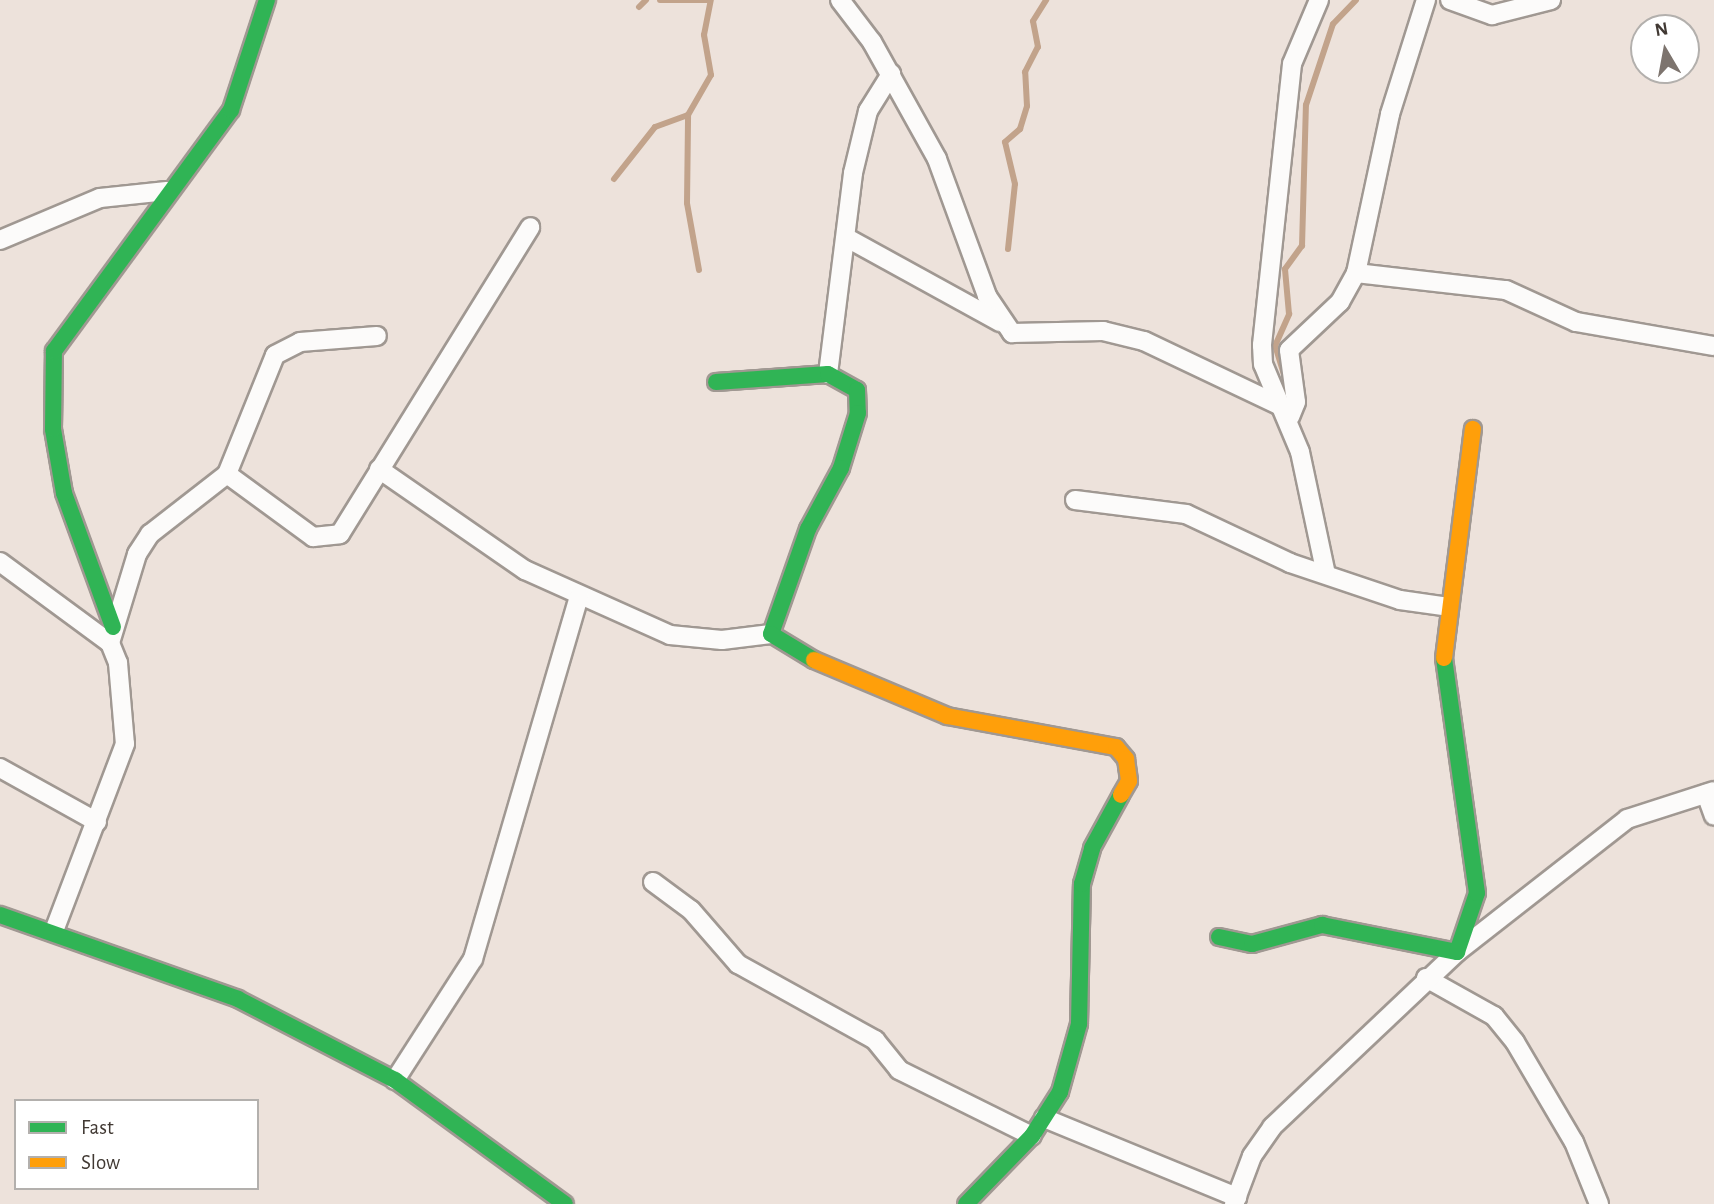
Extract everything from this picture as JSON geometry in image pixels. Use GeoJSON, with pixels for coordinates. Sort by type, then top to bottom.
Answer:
{"type":"FeatureCollection","features":[{"type":"Feature","properties":{"kind":"main road"},"geometry":{"type":"LineString","coordinates":[[111,635],[64,493],[53,429],[54,351],[167,191],[231,110],[267,0]]}},
{"type":"Feature","properties":{"kind":"main road"},"geometry":{"type":"LineString","coordinates":[[716,382],[828,374],[858,390],[858,413],[771,634],[786,648],[947,716],[1095,741],[1126,759],[1129,780],[1092,848],[1082,884],[1079,1024],[1060,1092],[1032,1136],[965,1204]]}},
{"type":"Feature","properties":{"kind":"main road"},"geometry":{"type":"LineString","coordinates":[[1219,937],[1252,944],[1331,925],[1457,952],[1477,893],[1442,674],[1473,429]]}},
{"type":"Feature","properties":{"kind":"main road"},"geometry":{"type":"LineString","coordinates":[[0,915],[54,931],[238,999],[395,1080],[565,1204]]}},
{"type":"Feature","properties":{"kind":"street"},"geometry":{"type":"LineString","coordinates":[[840,0],[891,74],[956,202],[1000,322]]}},
{"type":"Feature","properties":{"kind":"street"},"geometry":{"type":"LineString","coordinates":[[1319,0],[1292,64],[1287,140],[1268,248],[1263,364],[1288,413],[1326,574]]}},
{"type":"Feature","properties":{"kind":"street"},"geometry":{"type":"LineString","coordinates":[[1288,413],[1296,402],[1293,341],[1340,302],[1356,273],[1390,114],[1426,0]]}},
{"type":"Feature","properties":{"kind":"street"},"geometry":{"type":"LineString","coordinates":[[1450,0],[1492,15],[1551,0]]}},
{"type":"Feature","properties":{"kind":"street"},"geometry":{"type":"LineString","coordinates":[[828,374],[868,111],[891,74]]}},
{"type":"Feature","properties":{"kind":"street"},"geometry":{"type":"LineString","coordinates":[[0,240],[100,198],[167,191]]}},
{"type":"Feature","properties":{"kind":"street"},"geometry":{"type":"LineString","coordinates":[[227,474],[321,540],[347,526],[379,469],[530,228]]}},
{"type":"Feature","properties":{"kind":"street"},"geometry":{"type":"LineString","coordinates":[[847,238],[1021,335],[1103,331],[1144,341],[1288,413]]}},
{"type":"Feature","properties":{"kind":"street"},"geometry":{"type":"LineString","coordinates":[[1356,273],[1506,290],[1576,322],[1714,346]]}},
{"type":"Feature","properties":{"kind":"street"},"geometry":{"type":"LineString","coordinates":[[54,931],[125,744],[118,663],[111,635],[150,534],[227,474],[285,345],[377,336]]}},
{"type":"Feature","properties":{"kind":"street"},"geometry":{"type":"LineString","coordinates":[[379,469],[525,570],[670,635],[722,640],[771,634]]}},
{"type":"Feature","properties":{"kind":"street"},"geometry":{"type":"LineString","coordinates":[[1075,500],[1186,514],[1326,574],[1400,600],[1449,607]]}},
{"type":"Feature","properties":{"kind":"street"},"geometry":{"type":"LineString","coordinates":[[0,562],[111,635]]}},
{"type":"Feature","properties":{"kind":"street"},"geometry":{"type":"LineString","coordinates":[[395,1080],[473,959],[579,596]]}},
{"type":"Feature","properties":{"kind":"street"},"geometry":{"type":"LineString","coordinates":[[0,768],[97,822]]}},
{"type":"Feature","properties":{"kind":"street"},"geometry":{"type":"LineString","coordinates":[[1044,1118],[1235,1200],[1272,1126],[1426,978],[1457,952],[1627,819],[1710,793],[1714,816]]}},
{"type":"Feature","properties":{"kind":"street"},"geometry":{"type":"LineString","coordinates":[[653,882],[691,910],[738,964],[875,1040],[899,1070],[1032,1136]]}},
{"type":"Feature","properties":{"kind":"street"},"geometry":{"type":"LineString","coordinates":[[1426,978],[1494,1016],[1515,1042],[1574,1142],[1599,1204]]}},
{"type":"Feature","properties":{"kind":"waterway"},"geometry":{"type":"LineString","coordinates":[[639,7],[646,0]]}},
{"type":"Feature","properties":{"kind":"waterway"},"geometry":{"type":"LineString","coordinates":[[660,0],[707,0]]}},
{"type":"Feature","properties":{"kind":"waterway"},"geometry":{"type":"LineString","coordinates":[[699,270],[687,203],[688,115],[711,75],[704,35],[711,0]]}},
{"type":"Feature","properties":{"kind":"waterway"},"geometry":{"type":"LineString","coordinates":[[1008,249],[1015,184],[1005,142],[1020,129],[1027,106],[1025,72],[1038,47],[1033,21],[1046,0]]}},
{"type":"Feature","properties":{"kind":"waterway"},"geometry":{"type":"LineString","coordinates":[[1286,381],[1275,346],[1289,314],[1285,269],[1302,246],[1306,105],[1333,24],[1356,0]]}},
{"type":"Feature","properties":{"kind":"waterway"},"geometry":{"type":"LineString","coordinates":[[614,179],[655,127],[688,115]]}},
{"type":"Feature","properties":{"kind":"traffic: fast"},"geometry":{"type":"LineString","coordinates":[[113,627],[64,493],[53,429],[54,351],[231,110],[267,0]]}},
{"type":"Feature","properties":{"kind":"traffic: fast"},"geometry":{"type":"LineString","coordinates":[[716,382],[828,374],[857,390],[858,413],[841,468],[808,529],[771,634],[814,660]]}},
{"type":"Feature","properties":{"kind":"traffic: fast"},"geometry":{"type":"LineString","coordinates":[[1219,937],[1252,944],[1322,925],[1457,952],[1477,893],[1444,658]]}},
{"type":"Feature","properties":{"kind":"traffic: fast"},"geometry":{"type":"LineString","coordinates":[[966,1204],[1032,1136],[1060,1092],[1079,1024],[1082,884],[1092,848],[1121,795]]}},
{"type":"Feature","properties":{"kind":"traffic: fast"},"geometry":{"type":"LineString","coordinates":[[0,915],[238,999],[395,1080],[565,1204]]}},
{"type":"Feature","properties":{"kind":"traffic: slow"},"geometry":{"type":"LineString","coordinates":[[1444,658],[1473,429]]}},
{"type":"Feature","properties":{"kind":"traffic: slow"},"geometry":{"type":"LineString","coordinates":[[814,660],[947,716],[1116,747],[1126,759],[1129,781],[1121,795]]}}]}
